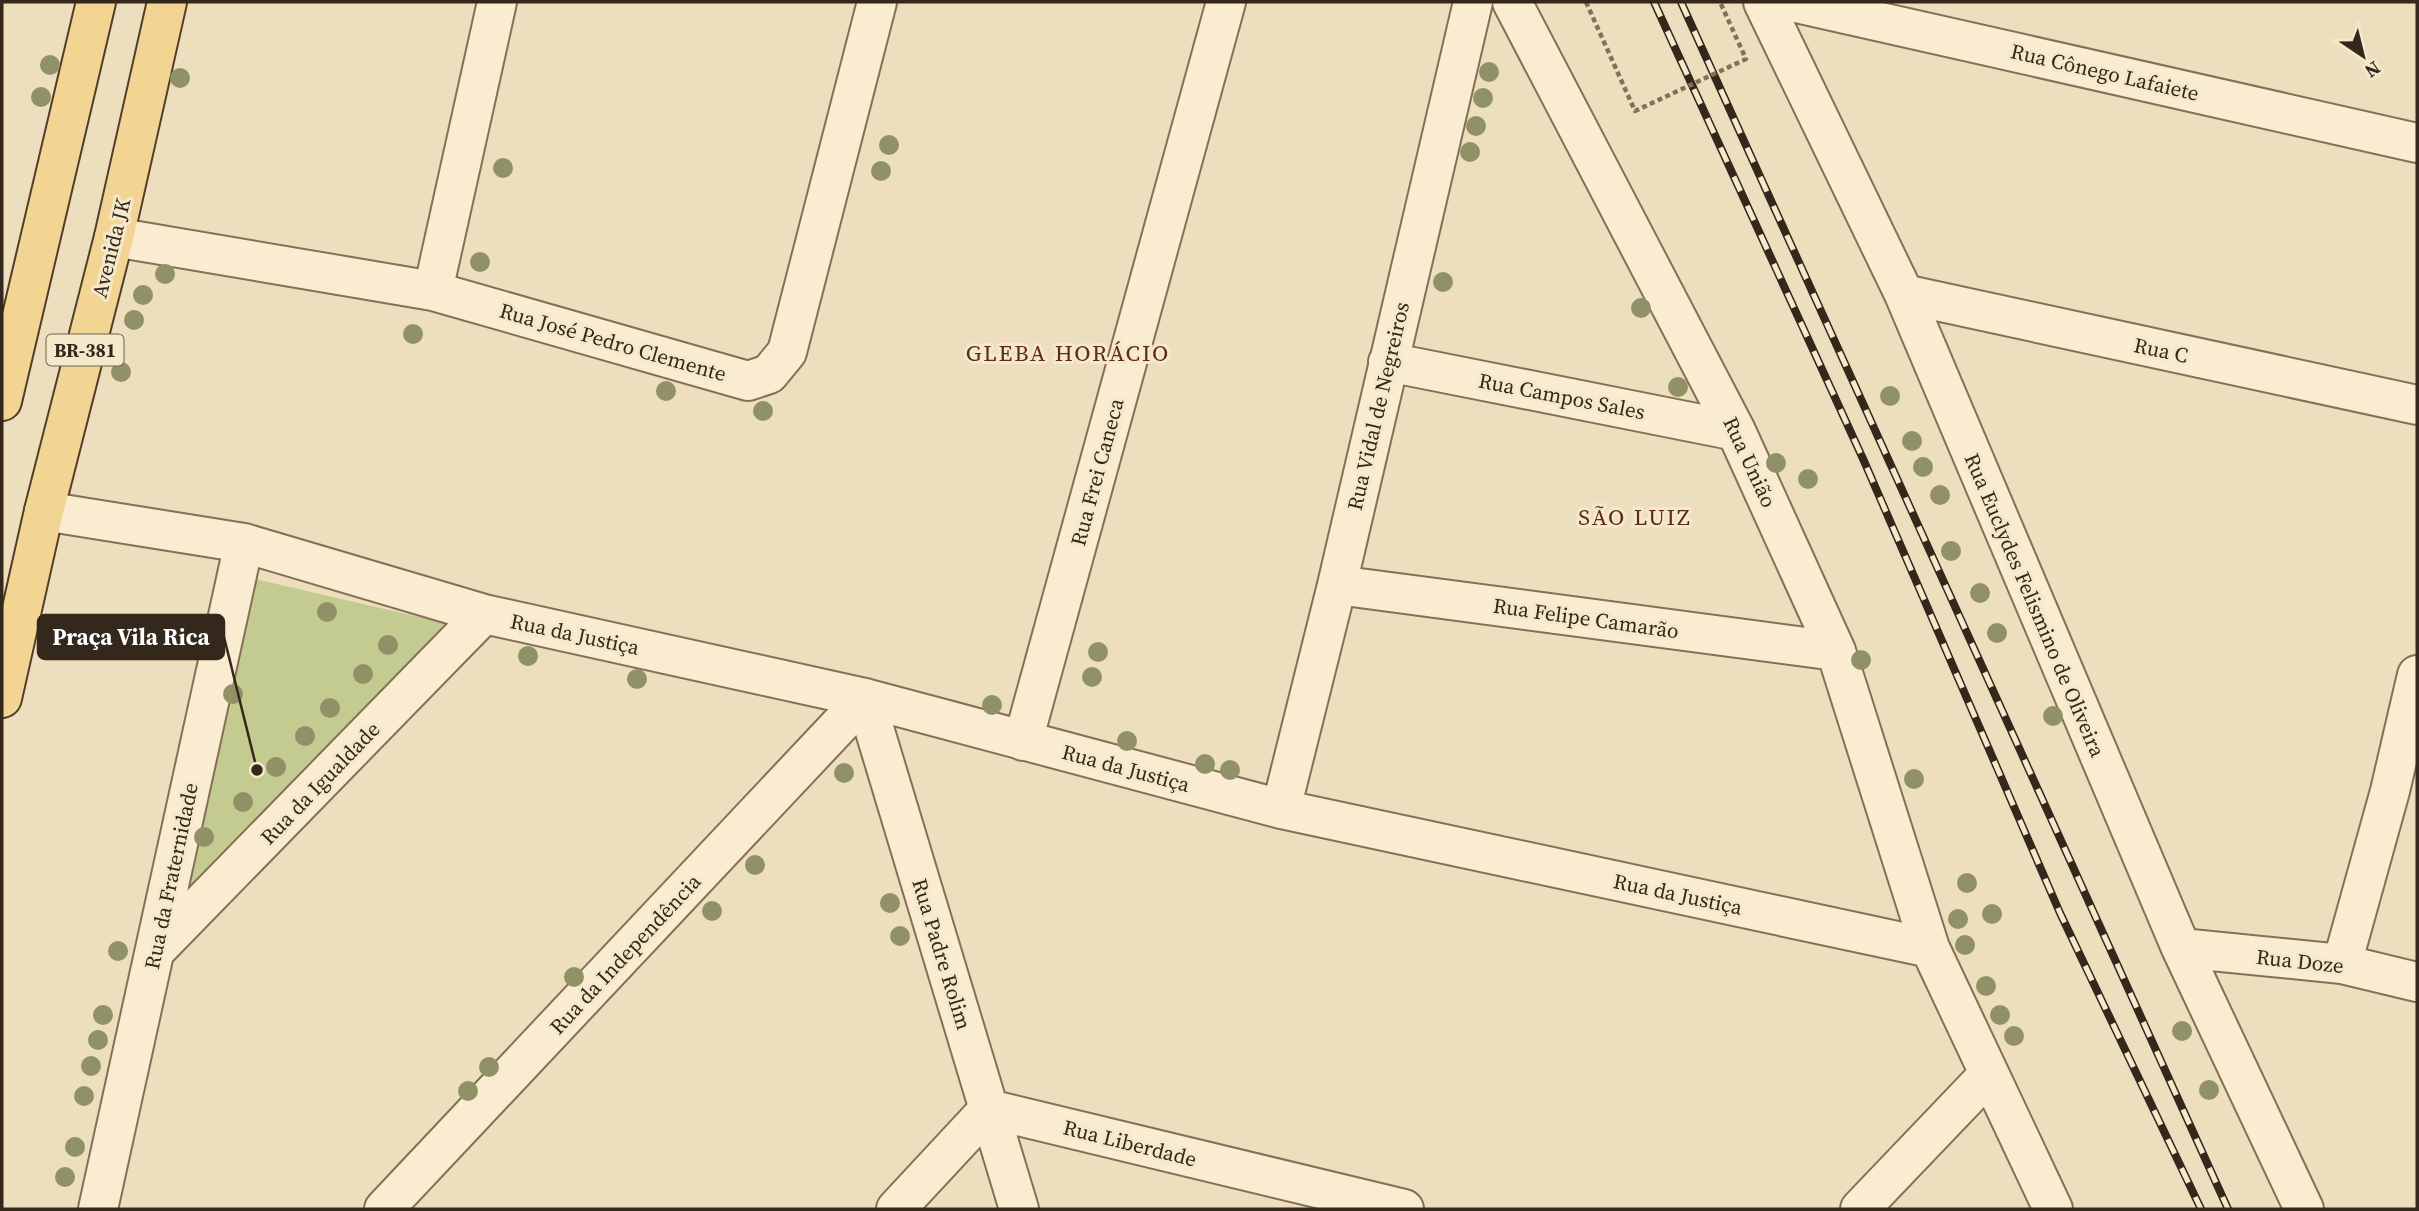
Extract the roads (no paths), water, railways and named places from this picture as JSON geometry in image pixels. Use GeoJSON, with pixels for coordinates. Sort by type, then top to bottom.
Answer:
{"type":"FeatureCollection","features":[{"type":"Feature","properties":{"kind":"main road","name":"BR-381"},"geometry":{"type":"LineString","coordinates":[[2,401],[96,2]]}},
{"type":"Feature","properties":{"kind":"main road","name":"Avenida JK"},"geometry":{"type":"LineString","coordinates":[[2,698],[44,511],[114,237],[167,2]]}},
{"type":"Feature","properties":{"kind":"street"},"geometry":{"type":"LineString","coordinates":[[433,290],[497,2]]}},
{"type":"Feature","properties":{"kind":"street","name":"Rua José Pedro Clemente"},"geometry":{"type":"LineString","coordinates":[[114,237],[433,290],[748,381],[769,374],[787,352],[877,2]]}},
{"type":"Feature","properties":{"kind":"street","name":"Rua Frei Caneca"},"geometry":{"type":"LineString","coordinates":[[1023,741],[1226,2]]}},
{"type":"Feature","properties":{"kind":"street","name":"Rua Vidal de Negreiros"},"geometry":{"type":"LineString","coordinates":[[1281,809],[1337,585],[1473,2]]}},
{"type":"Feature","properties":{"kind":"street","name":"Rua União"},"geometry":{"type":"LineString","coordinates":[[1512,2],[1736,431],[1836,650],[1930,948]]}},
{"type":"Feature","properties":{"kind":"street","name":"Rua Euclydes Felismino de Oliveira"},"geometry":{"type":"LineString","coordinates":[[1763,2],[1904,294],[2181,948],[2304,1209]]}},
{"type":"Feature","properties":{"kind":"street","name":"Rua Cônego Lafaiete"},"geometry":{"type":"LineString","coordinates":[[1793,2],[2417,143]]}},
{"type":"Feature","properties":{"kind":"street","name":"Rua C"},"geometry":{"type":"LineString","coordinates":[[1904,294],[2417,405]]}},
{"type":"Feature","properties":{"kind":"street","name":"Rua Campos Sales"},"geometry":{"type":"LineString","coordinates":[[1388,362],[1736,431]]}},
{"type":"Feature","properties":{"kind":"street","name":"Rua da Justiça"},"geometry":{"type":"LineString","coordinates":[[44,511],[244,543],[484,614],[866,698],[1281,809],[1930,948]]}},
{"type":"Feature","properties":{"kind":"street","name":"Rua da Fraternidade"},"geometry":{"type":"LineString","coordinates":[[98,1209],[244,543]]}},
{"type":"Feature","properties":{"kind":"street","name":"Rua Felipe Camarão"},"geometry":{"type":"LineString","coordinates":[[1337,585],[1836,650]]}},
{"type":"Feature","properties":{"kind":"street","name":"Rua da Igualdade"},"geometry":{"type":"LineString","coordinates":[[155,951],[484,614]]}},
{"type":"Feature","properties":{"kind":"street"},"geometry":{"type":"LineString","coordinates":[[2342,964],[2404,794],[2417,675]]}},
{"type":"Feature","properties":{"kind":"street","name":"Rua Padre Rolim"},"geometry":{"type":"LineString","coordinates":[[866,698],[1019,1209]]}},
{"type":"Feature","properties":{"kind":"street","name":"Rua da Independência"},"geometry":{"type":"LineString","coordinates":[[384,1209],[866,698]]}},
{"type":"Feature","properties":{"kind":"street"},"geometry":{"type":"LineString","coordinates":[[1930,948],[2053,1209]]}},
{"type":"Feature","properties":{"kind":"street","name":"Rua Doze"},"geometry":{"type":"LineString","coordinates":[[2181,948],[2342,964],[2417,982]]}},
{"type":"Feature","properties":{"kind":"street"},"geometry":{"type":"LineString","coordinates":[[1860,1209],[1989,1074]]}},
{"type":"Feature","properties":{"kind":"street"},"geometry":{"type":"LineString","coordinates":[[897,1209],[989,1109]]}},
{"type":"Feature","properties":{"kind":"street","name":"Rua Liberdade"},"geometry":{"type":"LineString","coordinates":[[989,1109],[1404,1209]]}},
{"type":"Feature","properties":{"kind":"railway"},"geometry":{"type":"LineString","coordinates":[[1654,2],[1864,461],[2060,913],[2201,1209]]}},
{"type":"Feature","properties":{"kind":"railway"},"geometry":{"type":"LineString","coordinates":[[1681,2],[2228,1209]]}},
{"type":"Feature","properties":{"kind":"place","name":"Praça Vila Rica"},"geometry":{"type":"Point","coordinates":[257,770]}},
{"type":"Feature","properties":{"kind":"district","name":"GLEBA HORÁCIO"},"geometry":{"type":"Point","coordinates":[1068,353]}},
{"type":"Feature","properties":{"kind":"district","name":"SÃO LUIZ"},"geometry":{"type":"Point","coordinates":[1635,517]}}]}
